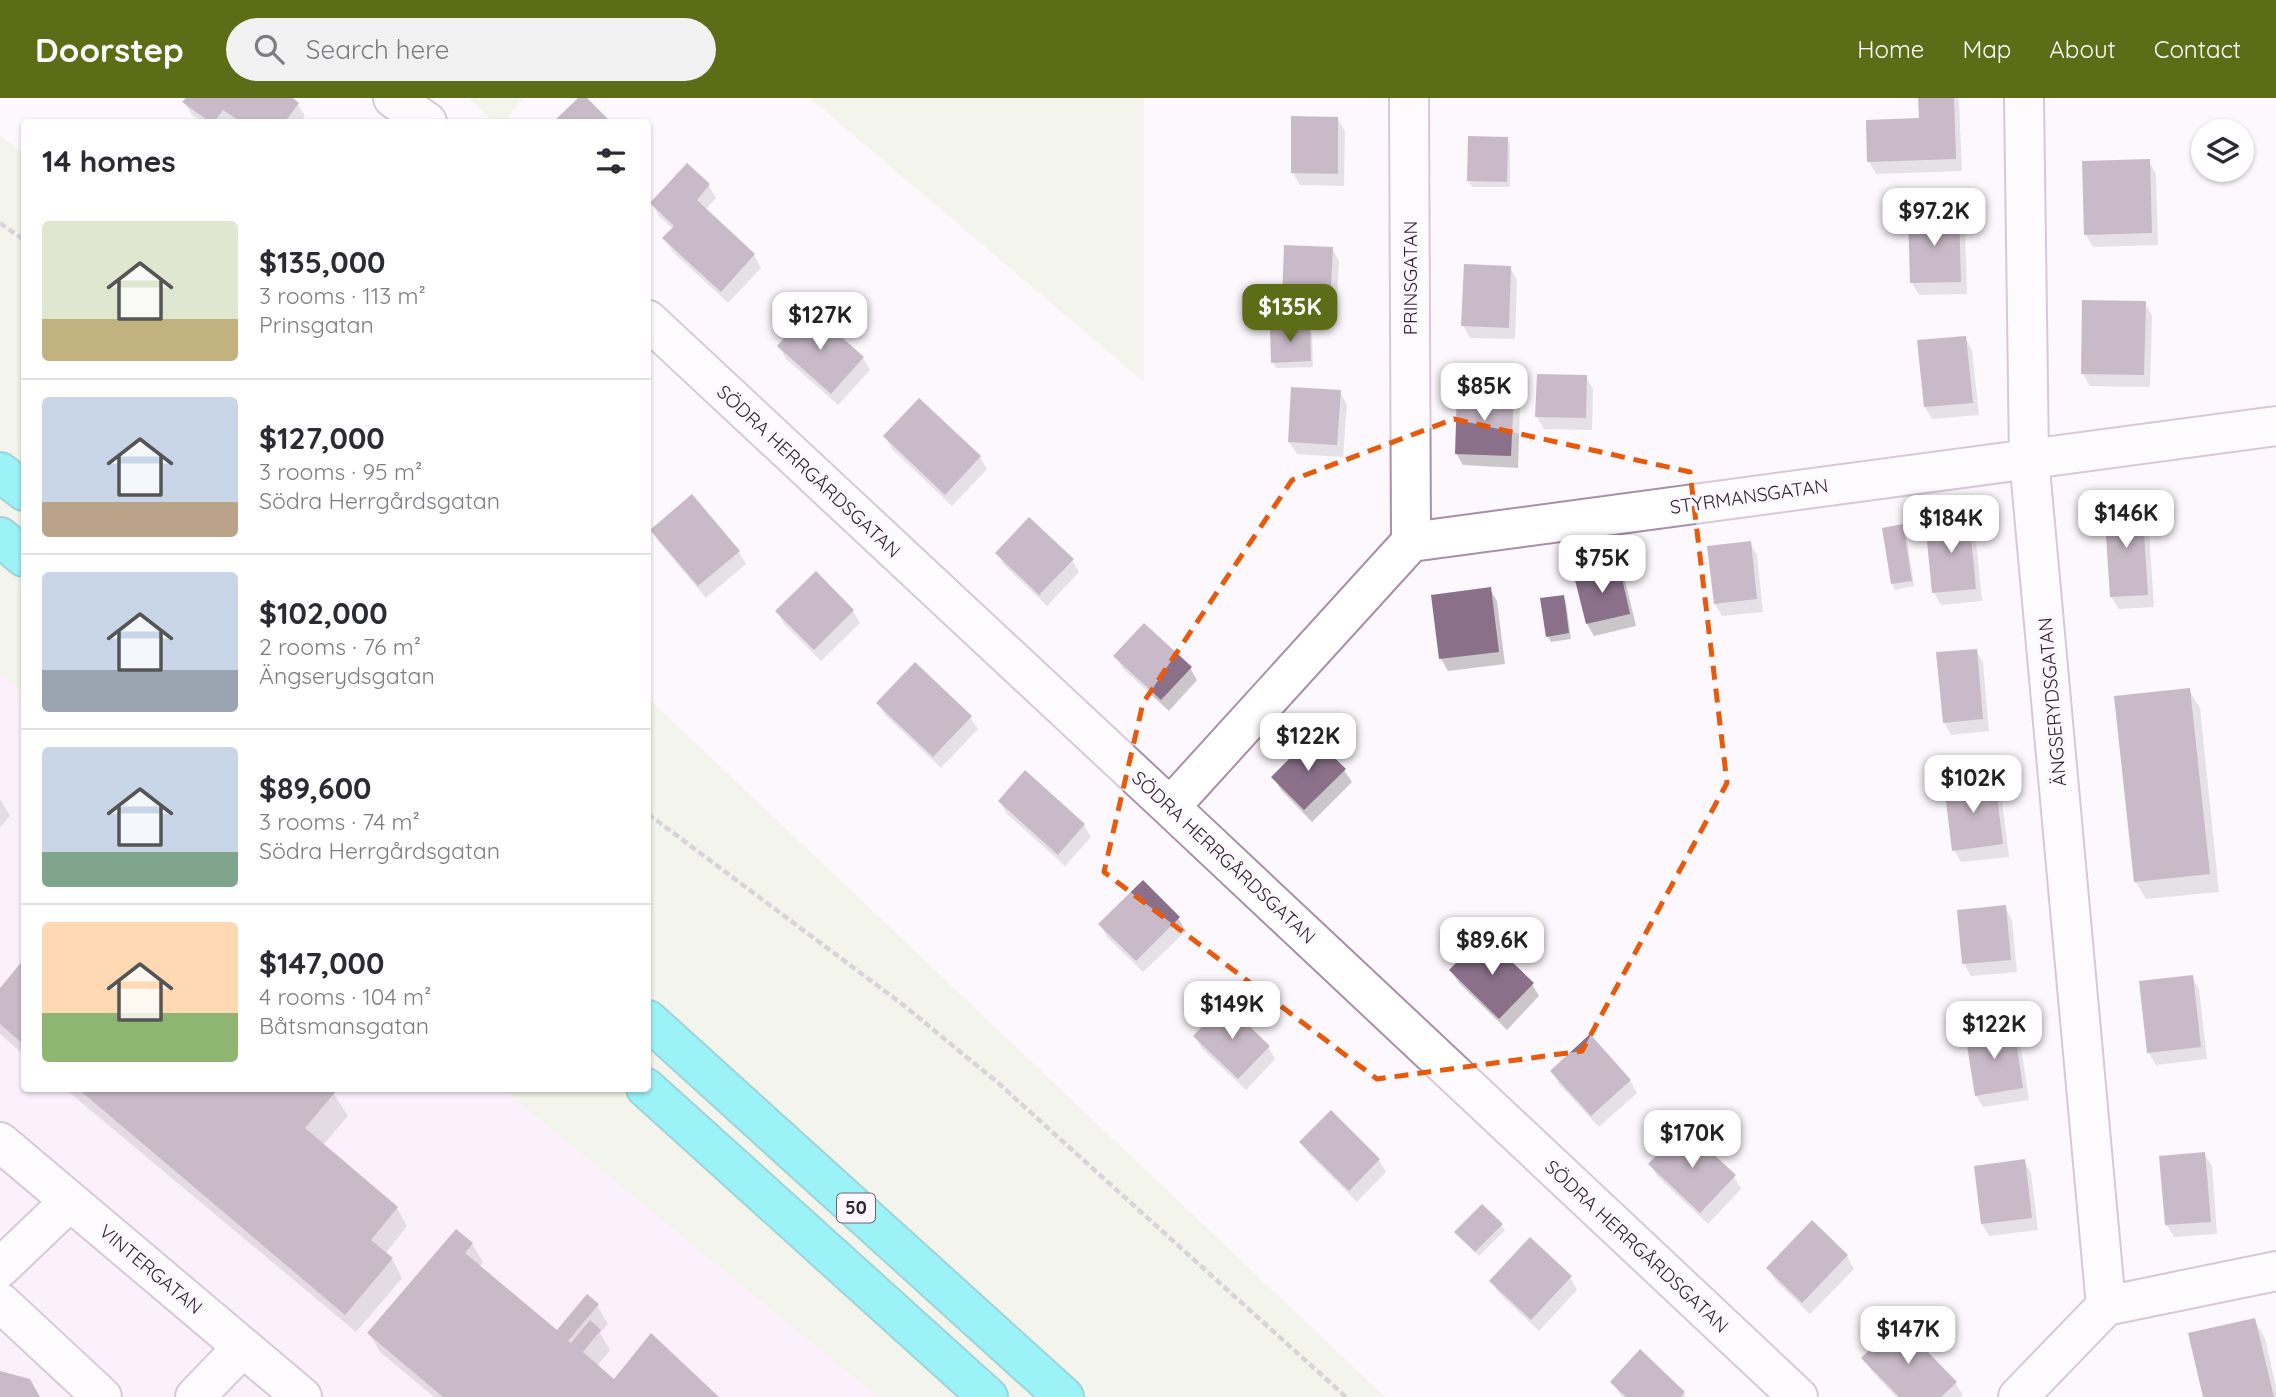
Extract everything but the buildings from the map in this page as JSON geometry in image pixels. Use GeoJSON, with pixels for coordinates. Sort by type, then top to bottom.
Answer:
{"type":"FeatureCollection","features":[{"type":"Feature","properties":{"kind":"highway"},"geometry":{"type":"LineString","coordinates":[[0,472],[21,489]]}},
{"type":"Feature","properties":{"kind":"highway"},"geometry":{"type":"LineString","coordinates":[[0,537],[21,554]]}},
{"type":"Feature","properties":{"kind":"highway","name":"50"},"geometry":{"type":"LineString","coordinates":[[651,1023],[1064,1397]]}},
{"type":"Feature","properties":{"kind":"highway","name":"50"},"geometry":{"type":"LineString","coordinates":[[650,1092],[988,1397]]}},
{"type":"Feature","properties":{"kind":"street"},"geometry":{"type":"LineString","coordinates":[[393,98],[423,119]]}},
{"type":"Feature","properties":{"kind":"street","name":"PRINSGATAN"},"geometry":{"type":"LineString","coordinates":[[1409,98],[1411,542]]}},
{"type":"Feature","properties":{"kind":"street","name":"ÄNGSERYDSGATAN"},"geometry":{"type":"LineString","coordinates":[[2024,98],[2029,458],[2106,1306]]}},
{"type":"Feature","properties":{"kind":"street","name":"SÖDRA HERRGÅRDSGATAN"},"geometry":{"type":"LineString","coordinates":[[651,323],[1798,1397]]}},
{"type":"Feature","properties":{"kind":"street","name":"STYRMANSGATAN"},"geometry":{"type":"LineString","coordinates":[[1411,542],[2276,426]]}},
{"type":"Feature","properties":{"kind":"street"},"geometry":{"type":"LineString","coordinates":[[1170,807],[1411,542]]}},
{"type":"Feature","properties":{"kind":"street","name":"VINTERGATAN"},"geometry":{"type":"LineString","coordinates":[[0,1143],[302,1397]]}},
{"type":"Feature","properties":{"kind":"street"},"geometry":{"type":"LineString","coordinates":[[0,1268],[70,1201]]}},
{"type":"Feature","properties":{"kind":"street"},"geometry":{"type":"LineString","coordinates":[[2018,1397],[2106,1306],[2276,1271]]}},
{"type":"Feature","properties":{"kind":"street"},"geometry":{"type":"LineString","coordinates":[[0,1302],[102,1397]]}},
{"type":"Feature","properties":{"kind":"street"},"geometry":{"type":"LineString","coordinates":[[195,1397],[243,1347]]}},
{"type":"Feature","properties":{"kind":"path"},"geometry":{"type":"LineString","coordinates":[[0,223],[21,238]]}},
{"type":"Feature","properties":{"kind":"path"},"geometry":{"type":"LineString","coordinates":[[651,816],[902,1004],[997,1082],[1346,1397]]}},
{"type":"Feature","properties":{"kind":"highlighted area"},"geometry":{"type":"Polygon","coordinates":[[[1454,419],[1690,472],[1727,783],[1582,1051],[1377,1079],[1104,872],[1143,703],[1292,480],[1454,419]]]}},
{"type":"Feature","properties":{"kind":"shaded area"},"geometry":{"type":"Polygon","coordinates":[[[0,654],[21,671],[21,1092],[529,1092],[879,1397],[0,1397],[0,654]]]}},
{"type":"Feature","properties":{"kind":"green space"},"geometry":{"type":"Polygon","coordinates":[[[469,98],[523,98],[506,119],[491,119],[469,98]]]}},
{"type":"Feature","properties":{"kind":"green space"},"geometry":{"type":"Polygon","coordinates":[[[810,98],[1144,98],[1144,382],[810,98]]]}},
{"type":"Feature","properties":{"kind":"green space"},"geometry":{"type":"Polygon","coordinates":[[[0,136],[21,152],[21,692],[0,674],[0,136]]]}},
{"type":"Feature","properties":{"kind":"green space"},"geometry":{"type":"Polygon","coordinates":[[[651,701],[1385,1397],[878,1397],[507,1092],[651,1092],[651,701]]]}}]}
